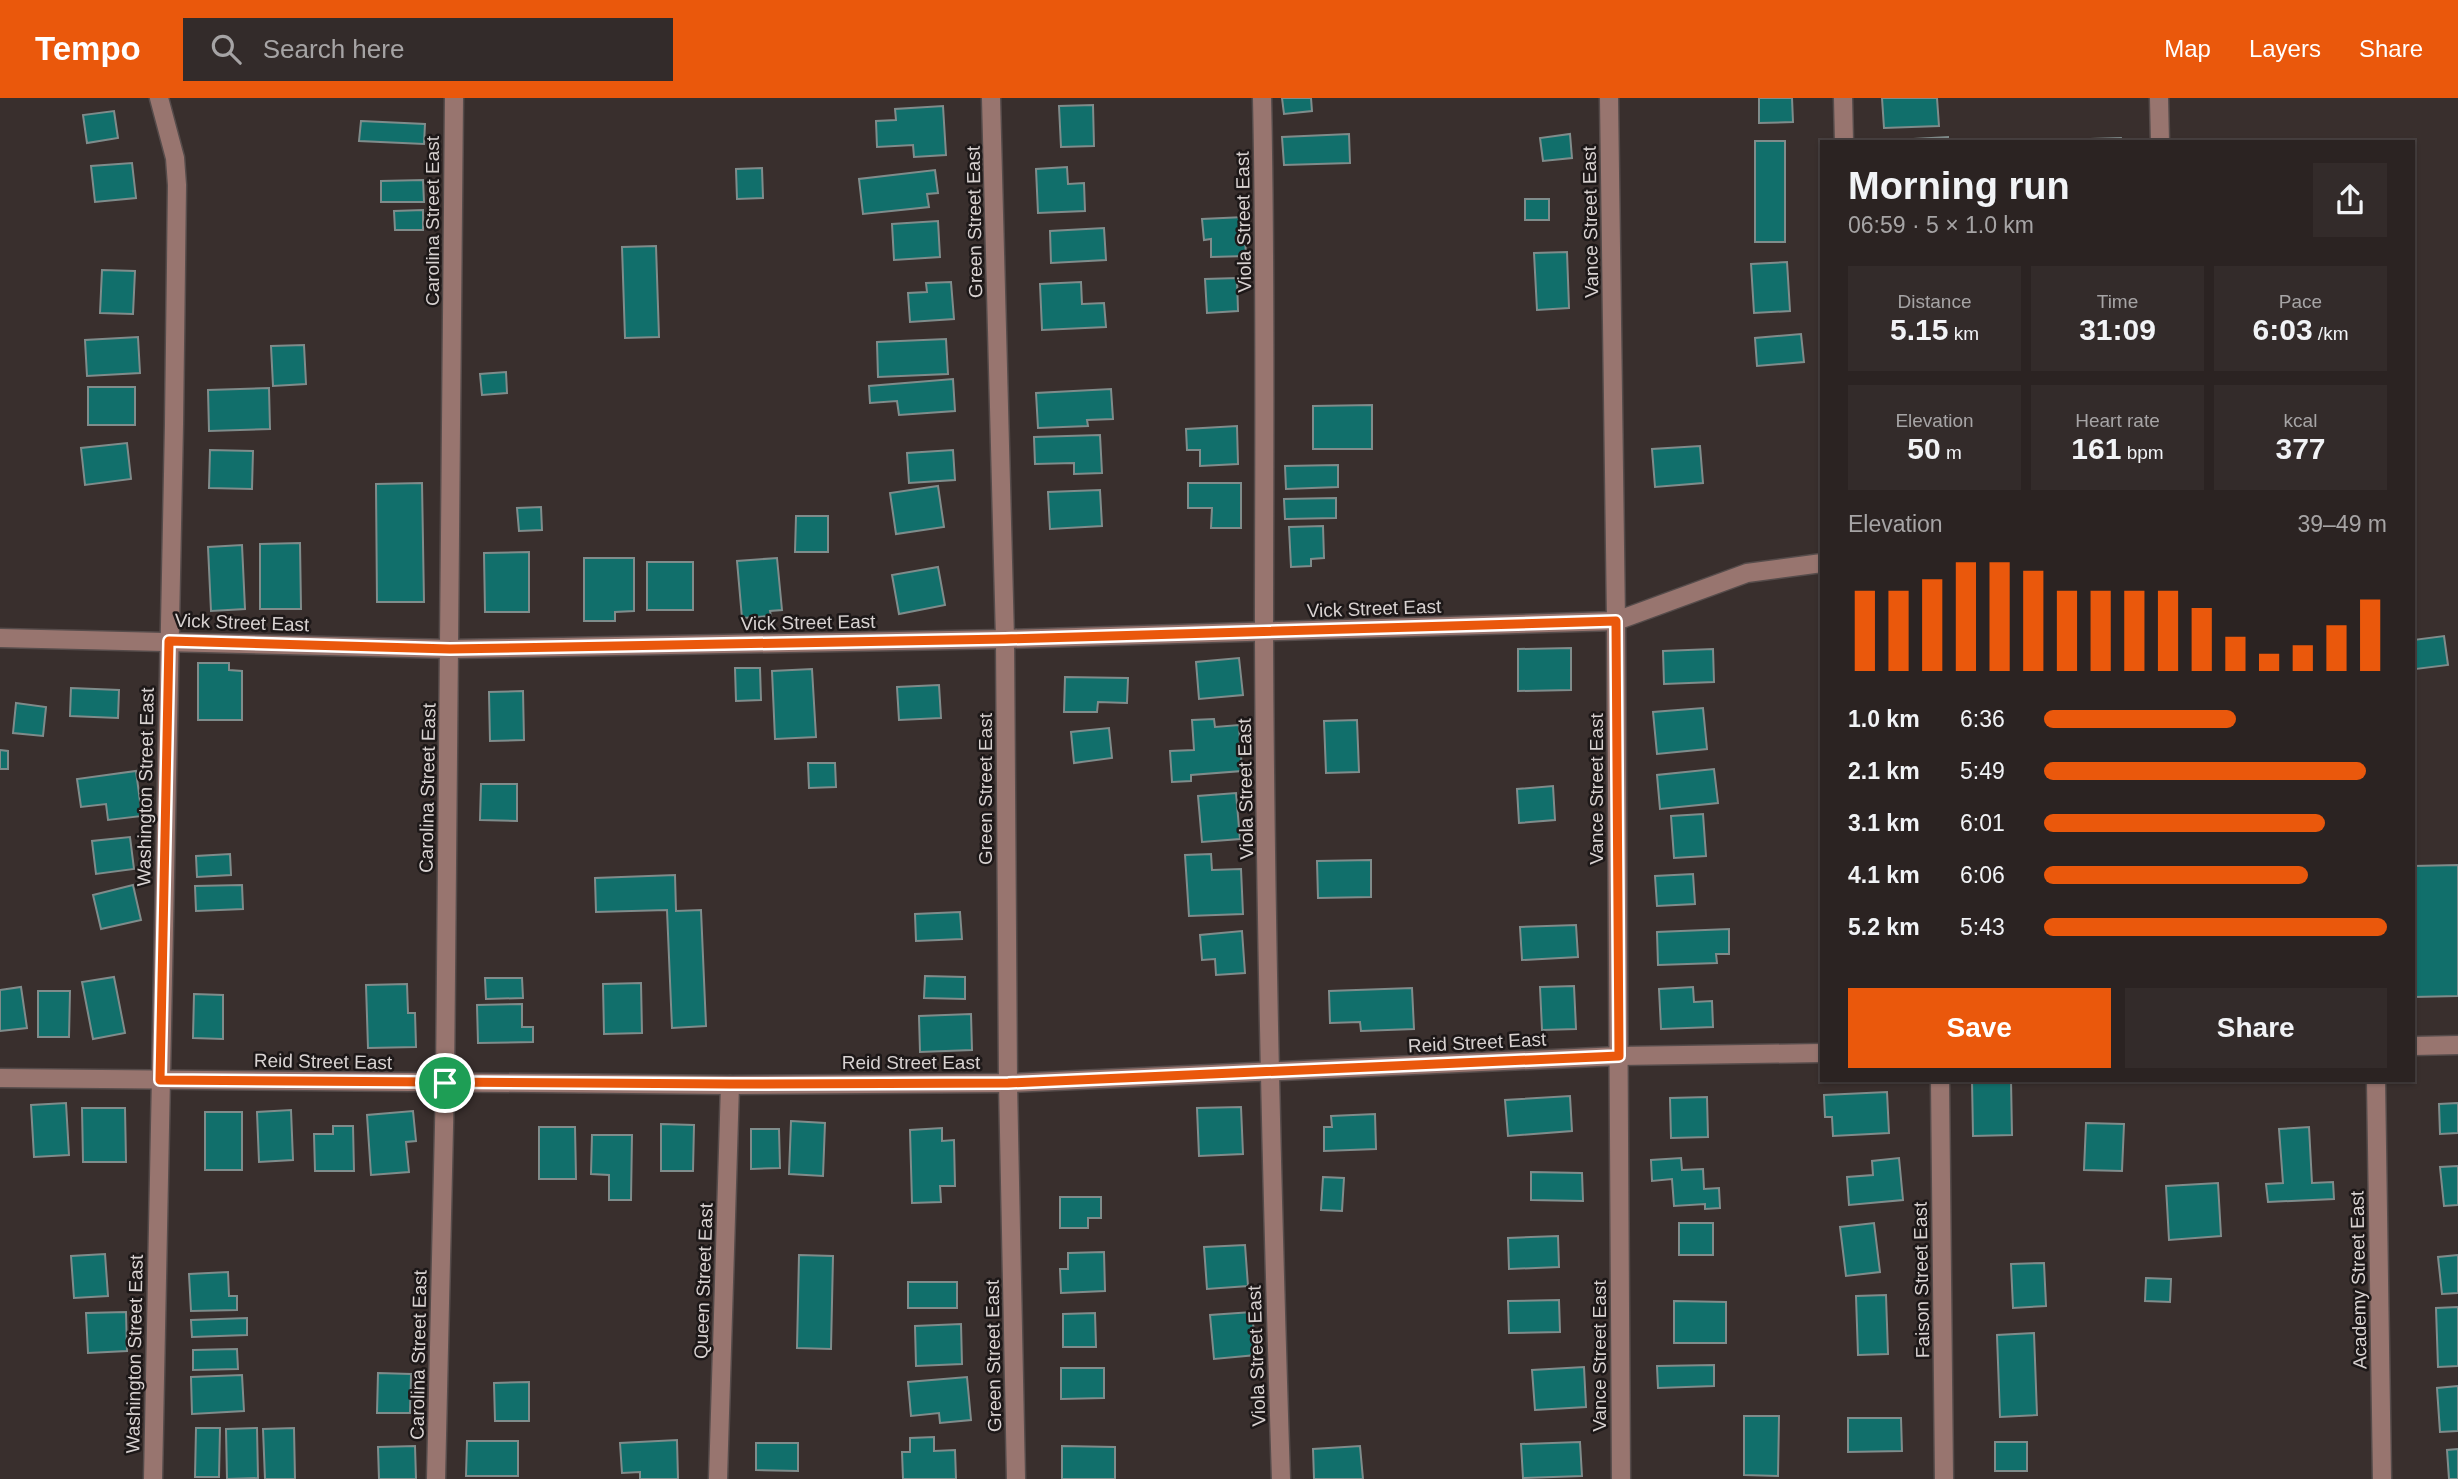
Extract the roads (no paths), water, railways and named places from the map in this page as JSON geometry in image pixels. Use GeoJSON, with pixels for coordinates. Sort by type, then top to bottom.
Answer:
{"type":"FeatureCollection","features":[{"type":"Feature","properties":{"kind":"street","name":"Washington Street East"},"geometry":{"type":"LineString","coordinates":[[153,1479],[177,185],[175,158],[159,98]]}},
{"type":"Feature","properties":{"kind":"street","name":"Carolina Street East"},"geometry":{"type":"LineString","coordinates":[[436,1479],[445,1083],[454,98]]}},
{"type":"Feature","properties":{"kind":"street","name":"Green Street East"},"geometry":{"type":"LineString","coordinates":[[992,98],[1005,639],[1008,1083],[1016,1479]]}},
{"type":"Feature","properties":{"kind":"street","name":"Viola Street East"},"geometry":{"type":"LineString","coordinates":[[1262,98],[1269,1073],[1281,1479]]}},
{"type":"Feature","properties":{"kind":"street","name":"Vance Street East"},"geometry":{"type":"LineString","coordinates":[[1609,98],[1616,621],[1621,1479]]}},
{"type":"Feature","properties":{"kind":"street"},"geometry":{"type":"LineString","coordinates":[[1843,98],[1844,140]]}},
{"type":"Feature","properties":{"kind":"street"},"geometry":{"type":"LineString","coordinates":[[2159,98],[2160,140]]}},
{"type":"Feature","properties":{"kind":"street","name":"Vick Street East"},"geometry":{"type":"LineString","coordinates":[[0,638],[450,649],[1005,639],[1616,621],[1747,573],[1820,563]]}},
{"type":"Feature","properties":{"kind":"street"},"geometry":{"type":"LineString","coordinates":[[2415,1046],[2458,1045]]}},
{"type":"Feature","properties":{"kind":"street","name":"Reid Street East"},"geometry":{"type":"LineString","coordinates":[[0,1078],[445,1083],[1008,1083],[1619,1056],[1820,1053]]}},
{"type":"Feature","properties":{"kind":"street","name":"Faison Street East"},"geometry":{"type":"LineString","coordinates":[[1940,1082],[1944,1479]]}},
{"type":"Feature","properties":{"kind":"street","name":"Academy Street East"},"geometry":{"type":"LineString","coordinates":[[2376,1082],[2382,1479]]}},
{"type":"Feature","properties":{"kind":"street","name":"Queen Street East"},"geometry":{"type":"LineString","coordinates":[[718,1479],[730,1084]]}}]}
